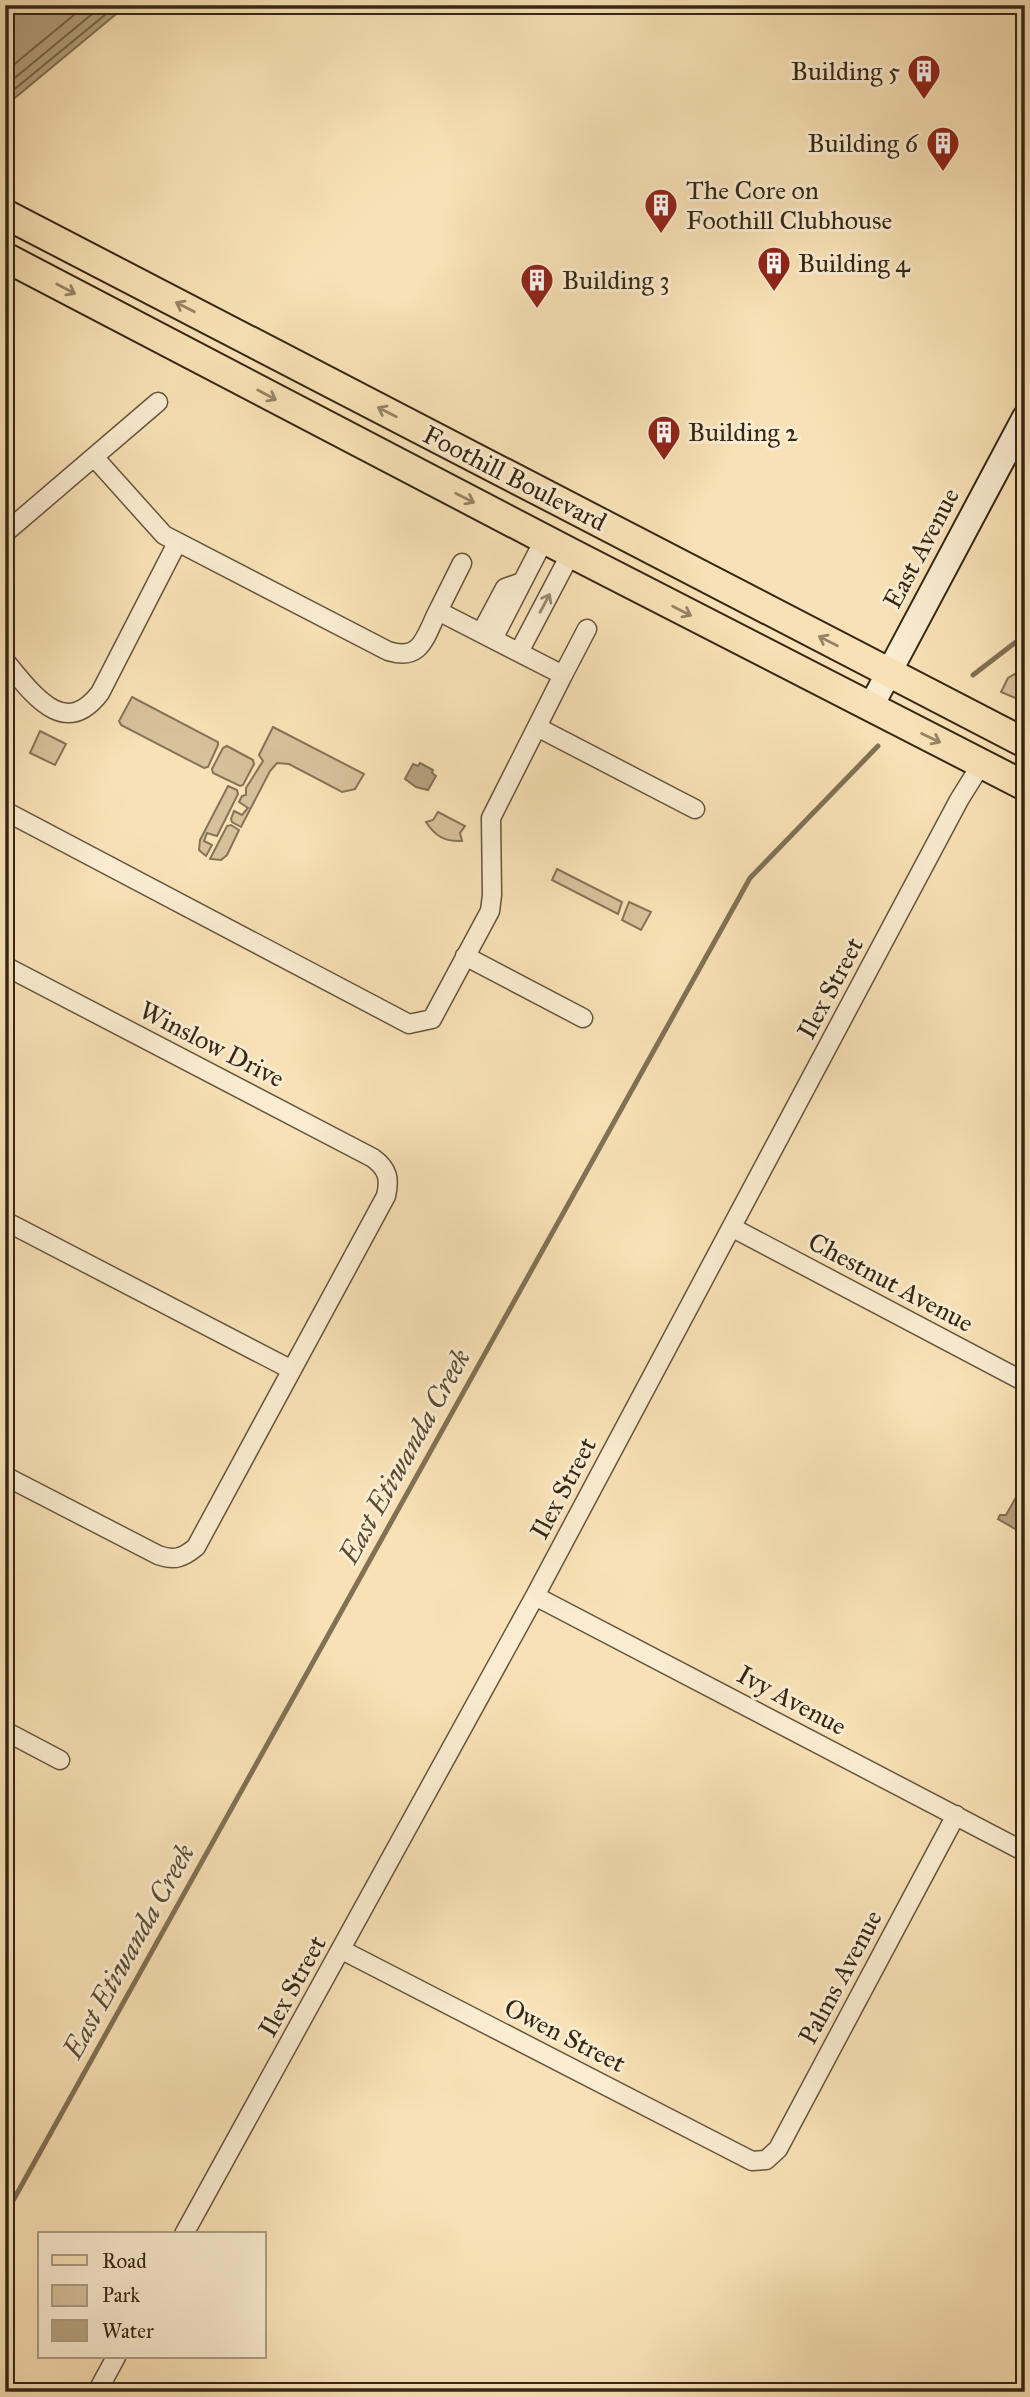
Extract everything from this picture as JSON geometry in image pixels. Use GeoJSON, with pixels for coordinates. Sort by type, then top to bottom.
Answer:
{"type":"FeatureCollection","features":[{"type":"Feature","properties":{"kind":"main road","name":"Foothill Boulevard"},"geometry":{"type":"LineString","coordinates":[[5,214],[1025,743]]}},
{"type":"Feature","properties":{"kind":"main road","name":"Foothill Boulevard"},"geometry":{"type":"LineString","coordinates":[[5,257],[544,540],[1025,786]]}},
{"type":"Feature","properties":{"kind":"main road","name":"East Avenue"},"geometry":{"type":"LineString","coordinates":[[870,708],[1025,417]]}},
{"type":"Feature","properties":{"kind":"street"},"geometry":{"type":"LineString","coordinates":[[5,533],[158,402]]}},
{"type":"Feature","properties":{"kind":"street"},"geometry":{"type":"LineString","coordinates":[[94,457],[164,534],[177,543],[388,652],[411,654],[420,646],[463,563]]}},
{"type":"Feature","properties":{"kind":"street"},"geometry":{"type":"LineString","coordinates":[[487,636],[522,582],[544,540]]}},
{"type":"Feature","properties":{"kind":"street"},"geometry":{"type":"LineString","coordinates":[[5,661],[37,699],[51,709],[65,713],[83,710],[100,693],[177,543]]}},
{"type":"Feature","properties":{"kind":"street"},"geometry":{"type":"LineString","coordinates":[[519,652],[571,553]]}},
{"type":"Feature","properties":{"kind":"street"},"geometry":{"type":"LineString","coordinates":[[438,611],[563,675]]}},
{"type":"Feature","properties":{"kind":"street"},"geometry":{"type":"LineString","coordinates":[[5,811],[409,1024],[432,1019],[490,911],[491,818],[587,629]]}},
{"type":"Feature","properties":{"kind":"street"},"geometry":{"type":"LineString","coordinates":[[537,727],[695,809]]}},
{"type":"Feature","properties":{"kind":"street","name":"Ilex Street"},"geometry":{"type":"LineString","coordinates":[[185,2232],[535,1596],[948,821],[982,763]]}},
{"type":"Feature","properties":{"kind":"street"},"geometry":{"type":"LineString","coordinates":[[465,956],[583,1018]]}},
{"type":"Feature","properties":{"kind":"street","name":"Winslow Drive"},"geometry":{"type":"LineString","coordinates":[[5,967],[383,1165],[388,1175],[386,1196],[292,1370]]}},
{"type":"Feature","properties":{"kind":"street"},"geometry":{"type":"LineString","coordinates":[[5,1221],[292,1370],[196,1547],[188,1555],[177,1559],[158,1555],[8,1483]]}},
{"type":"Feature","properties":{"kind":"street","name":"Chestnut Avenue"},"geometry":{"type":"LineString","coordinates":[[733,1228],[1025,1382]]}},
{"type":"Feature","properties":{"kind":"street","name":"Ivy Avenue"},"geometry":{"type":"LineString","coordinates":[[535,1596],[1025,1852]]}},
{"type":"Feature","properties":{"kind":"street"},"geometry":{"type":"LineString","coordinates":[[5,1731],[60,1760]]}},
{"type":"Feature","properties":{"kind":"street","name":"Palms Avenue"},"geometry":{"type":"LineString","coordinates":[[766,2160],[778,2149],[956,1815]]}},
{"type":"Feature","properties":{"kind":"street","name":"Owen Street"},"geometry":{"type":"LineString","coordinates":[[342,1950],[752,2161],[766,2160]]}},
{"type":"Feature","properties":{"kind":"street"},"geometry":{"type":"LineString","coordinates":[[97,2392],[115,2358]]}},
{"type":"Feature","properties":{"kind":"green space"},"geometry":{"type":"Polygon","coordinates":[[[1025,668],[1025,702],[1001,692],[1008,678],[1025,668]]]}},
{"type":"Feature","properties":{"kind":"green space"},"geometry":{"type":"Polygon","coordinates":[[[132,697],[218,742],[208,767],[204,768],[121,725],[119,721],[132,697]]]}},
{"type":"Feature","properties":{"kind":"green space"},"geometry":{"type":"Polygon","coordinates":[[[273,727],[364,774],[355,789],[342,792],[289,764],[277,763],[270,771],[241,827],[231,819],[234,811],[242,815],[248,808],[239,802],[242,796],[246,795],[246,788],[263,761],[259,755],[273,727]]]}},
{"type":"Feature","properties":{"kind":"green space"},"geometry":{"type":"Polygon","coordinates":[[[40,731],[66,744],[55,765],[30,753],[40,731]]]}},
{"type":"Feature","properties":{"kind":"green space"},"geometry":{"type":"Polygon","coordinates":[[[227,746],[253,760],[254,764],[243,785],[213,773],[212,769],[223,748],[227,746]]]}},
{"type":"Feature","properties":{"kind":"green space"},"geometry":{"type":"Polygon","coordinates":[[[228,786],[237,790],[238,794],[217,836],[207,833],[204,841],[212,845],[206,856],[199,850],[200,840],[228,786]]]}},
{"type":"Feature","properties":{"kind":"green space"},"geometry":{"type":"Polygon","coordinates":[[[438,812],[465,826],[460,833],[462,841],[446,839],[429,827],[426,822],[433,820],[438,812]]]}},
{"type":"Feature","properties":{"kind":"green space"},"geometry":{"type":"Polygon","coordinates":[[[231,825],[239,830],[227,855],[221,860],[210,859],[227,826],[231,825]]]}},
{"type":"Feature","properties":{"kind":"green space"},"geometry":{"type":"Polygon","coordinates":[[[557,869],[622,902],[618,914],[552,880],[557,869]]]}},
{"type":"Feature","properties":{"kind":"green space"},"geometry":{"type":"Polygon","coordinates":[[[629,902],[651,912],[641,930],[622,920],[629,902]]]}},
{"type":"Feature","properties":{"kind":"water"},"geometry":{"type":"Polygon","coordinates":[[[5,5],[127,5],[5,106],[5,5]]]}},
{"type":"Feature","properties":{"kind":"water"},"geometry":{"type":"Polygon","coordinates":[[[420,763],[433,770],[432,773],[436,776],[428,790],[416,787],[405,779],[413,764],[418,766],[420,763]]]}},
{"type":"Feature","properties":{"kind":"water"},"geometry":{"type":"Polygon","coordinates":[[[1019,1492],[1025,1496],[1025,1515],[1017,1530],[998,1519],[1000,1515],[1006,1515],[1019,1492]]]}},
{"type":"Feature","properties":{"kind":"waterway","name":"East Etiwanda Creek"},"geometry":{"type":"LineString","coordinates":[[973,675],[1025,635]]}},
{"type":"Feature","properties":{"kind":"waterway","name":"East Etiwanda Creek"},"geometry":{"type":"LineString","coordinates":[[5,2215],[750,878],[878,746]]}},
{"type":"Feature","properties":{"kind":"place","name":"Building 5"},"geometry":{"type":"Point","coordinates":[924,101]}},
{"type":"Feature","properties":{"kind":"place","name":"Building 6"},"geometry":{"type":"Point","coordinates":[943,173]}},
{"type":"Feature","properties":{"kind":"place","name":"The Core on Foothill Clubhouse"},"geometry":{"type":"Point","coordinates":[661,235]}},
{"type":"Feature","properties":{"kind":"place","name":"Building 4"},"geometry":{"type":"Point","coordinates":[774,293]}},
{"type":"Feature","properties":{"kind":"place","name":"Building 3"},"geometry":{"type":"Point","coordinates":[537,310]}},
{"type":"Feature","properties":{"kind":"place","name":"Building 2"},"geometry":{"type":"Point","coordinates":[664,462]}}]}
